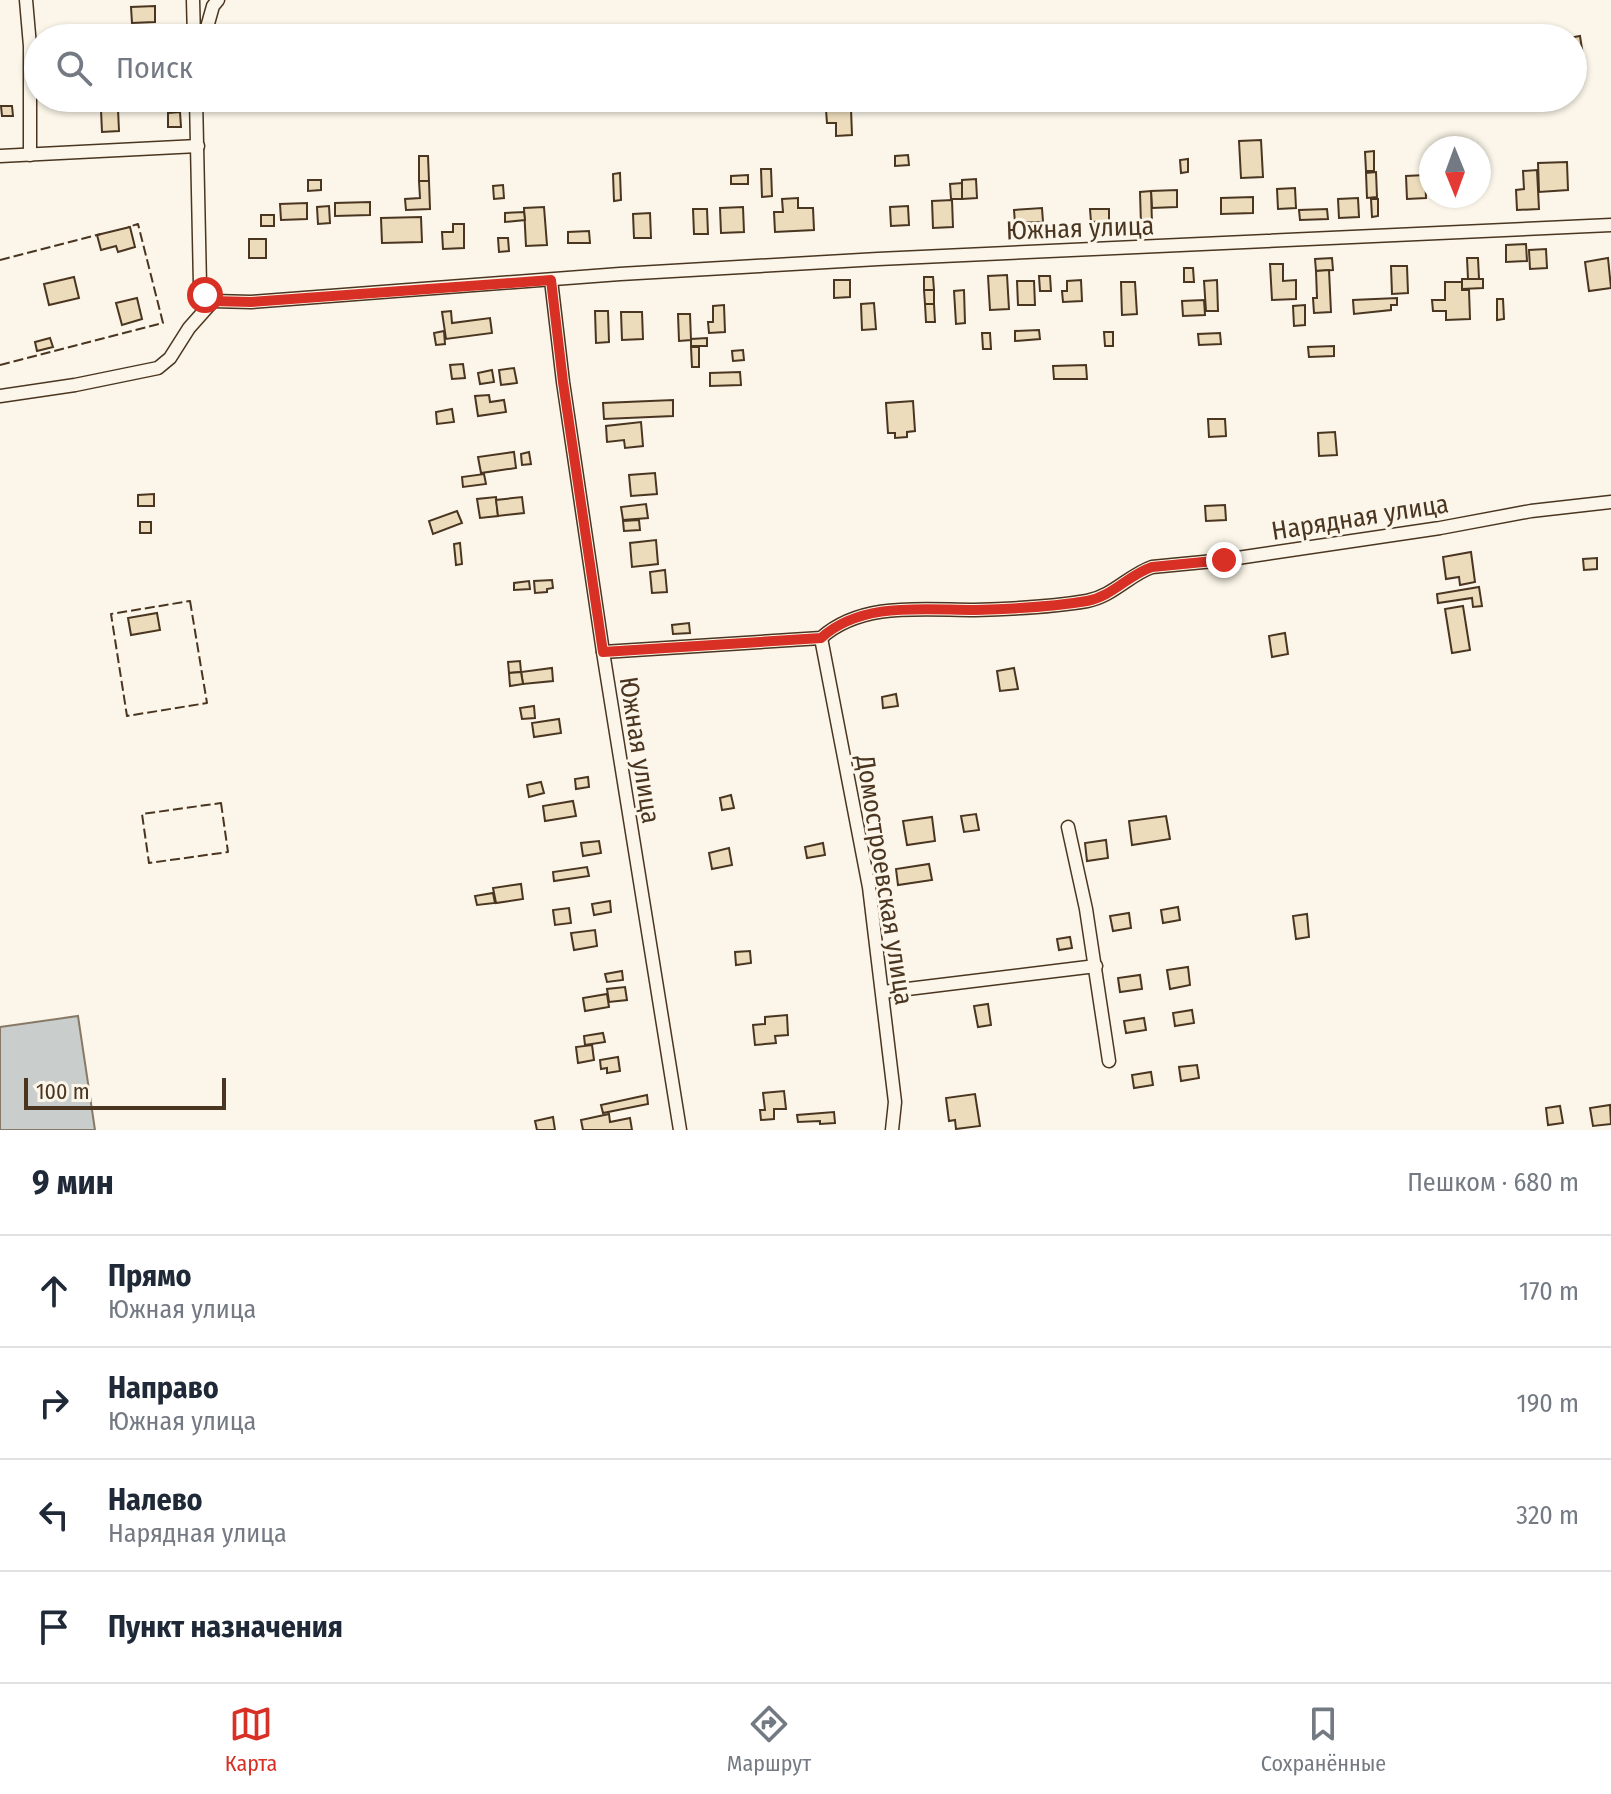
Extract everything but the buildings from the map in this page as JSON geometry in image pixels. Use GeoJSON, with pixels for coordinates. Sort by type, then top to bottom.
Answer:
{"type":"FeatureCollection","features":[{"type":"Feature","properties":{"kind":"street"},"geometry":{"type":"LineString","coordinates":[[26,0],[28,24]]}},
{"type":"Feature","properties":{"kind":"street"},"geometry":{"type":"LineString","coordinates":[[193,0],[194,24]]}},
{"type":"Feature","properties":{"kind":"street"},"geometry":{"type":"LineString","coordinates":[[208,24],[218,0]]}},
{"type":"Feature","properties":{"kind":"street"},"geometry":{"type":"LineString","coordinates":[[30,112],[30,155]]}},
{"type":"Feature","properties":{"kind":"street"},"geometry":{"type":"LineString","coordinates":[[0,396],[158,368],[170,358],[189,328],[213,301],[205,295],[200,285],[197,112]]}},
{"type":"Feature","properties":{"kind":"street"},"geometry":{"type":"LineString","coordinates":[[0,156],[198,146]]}},
{"type":"Feature","properties":{"kind":"street","name":"Южная улица"},"geometry":{"type":"LineString","coordinates":[[213,301],[878,259],[1611,225]]}},
{"type":"Feature","properties":{"kind":"street","name":"Южная улица"},"geometry":{"type":"LineString","coordinates":[[551,280],[603,652],[680,1130]]}},
{"type":"Feature","properties":{"kind":"street","name":"Нарядная улица"},"geometry":{"type":"LineString","coordinates":[[603,652],[821,638],[832,627],[868,614],[915,608],[978,610],[1086,601],[1114,590],[1142,570],[1152,567],[1224,560],[1440,528],[1531,511],[1611,502]]}},
{"type":"Feature","properties":{"kind":"street","name":"Домостроевская улица"},"geometry":{"type":"LineString","coordinates":[[821,638],[869,887],[895,1102],[892,1130]]}},
{"type":"Feature","properties":{"kind":"street"},"geometry":{"type":"LineString","coordinates":[[1068,827],[1096,966],[1109,1061]]}},
{"type":"Feature","properties":{"kind":"street"},"geometry":{"type":"LineString","coordinates":[[883,992],[1096,966]]}},
{"type":"Feature","properties":{"kind":"shaded area"},"geometry":{"type":"Polygon","coordinates":[[[78,1016],[95,1130],[0,1130],[0,1027],[78,1016]]]}},
{"type":"Feature","properties":{"kind":"fence"},"geometry":{"type":"LineString","coordinates":[[0,365],[163,323],[138,224],[128,227]]}},
{"type":"Feature","properties":{"kind":"fence"},"geometry":{"type":"LineString","coordinates":[[0,260],[101,234]]}},
{"type":"Feature","properties":{"kind":"fence"},"geometry":{"type":"LineString","coordinates":[[190,601],[207,703],[127,716],[111,614],[190,601]]}},
{"type":"Feature","properties":{"kind":"fence"},"geometry":{"type":"LineString","coordinates":[[221,803],[228,852],[149,863],[142,814],[221,803]]}},
{"type":"Feature","properties":{"kind":"route"},"geometry":{"type":"LineString","coordinates":[[205,295],[213,301],[251,302],[551,280],[603,652],[821,638],[832,627],[868,614],[915,608],[978,610],[1086,601],[1114,590],[1142,570],[1152,567],[1224,560]]}}]}
